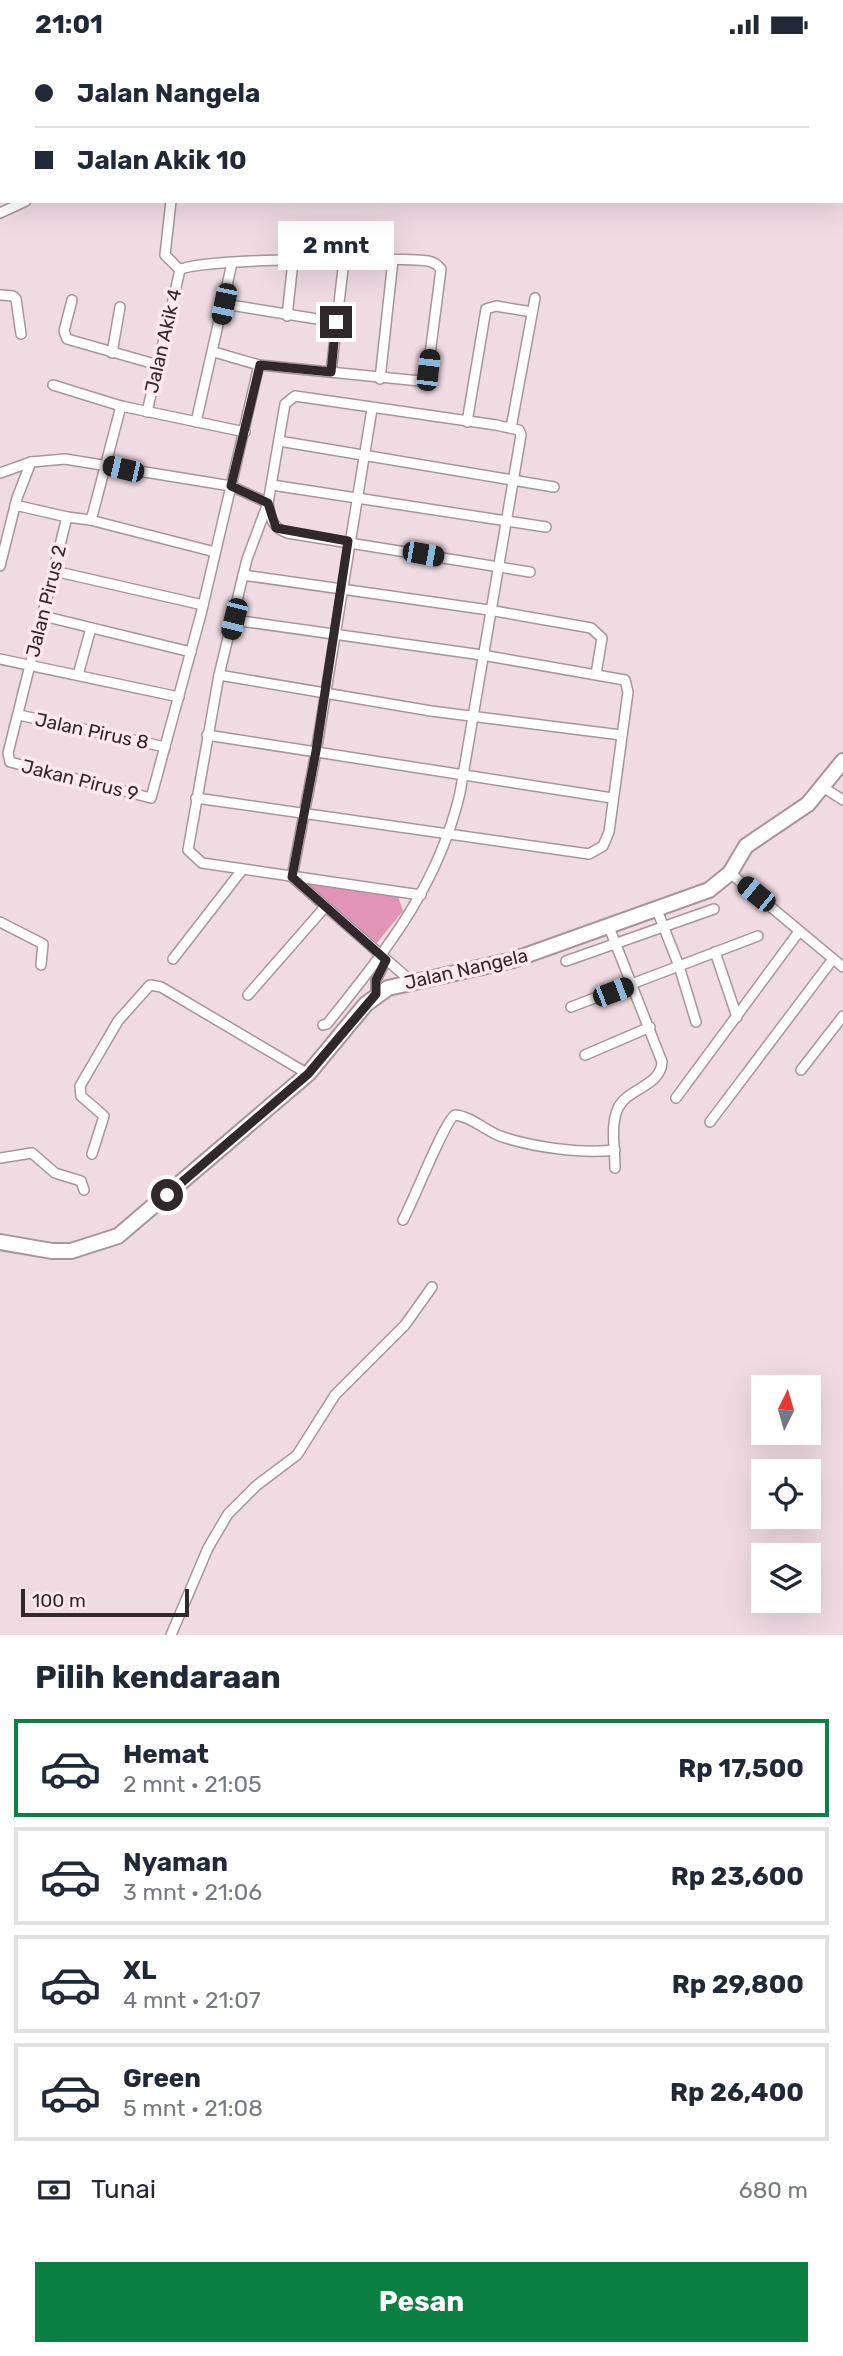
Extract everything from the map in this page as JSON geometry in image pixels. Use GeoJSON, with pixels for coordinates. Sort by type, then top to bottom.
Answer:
{"type":"FeatureCollection","features":[{"type":"Feature","properties":{"kind":"main road","name":"Jalan Nangela"},"geometry":{"type":"LineString","coordinates":[[376,994],[412,982],[513,960],[709,890],[730,873],[746,846],[801,809],[824,788],[843,761]]}},
{"type":"Feature","properties":{"kind":"main road"},"geometry":{"type":"LineString","coordinates":[[0,1242],[52,1251],[71,1251],[118,1236],[308,1074],[376,994]]}},
{"type":"Feature","properties":{"kind":"street"},"geometry":{"type":"LineString","coordinates":[[0,213],[22,203]]}},
{"type":"Feature","properties":{"kind":"street"},"geometry":{"type":"LineString","coordinates":[[172,203],[165,255],[180,270],[188,265],[393,260],[428,261],[439,266],[441,271],[425,378],[418,382],[260,365],[214,352]]}},
{"type":"Feature","properties":{"kind":"street"},"geometry":{"type":"LineString","coordinates":[[331,372],[344,260]]}},
{"type":"Feature","properties":{"kind":"street"},"geometry":{"type":"LineString","coordinates":[[380,379],[393,260]]}},
{"type":"Feature","properties":{"kind":"street"},"geometry":{"type":"LineString","coordinates":[[287,316],[293,262]]}},
{"type":"Feature","properties":{"kind":"street"},"geometry":{"type":"LineString","coordinates":[[197,422],[232,263]]}},
{"type":"Feature","properties":{"kind":"street","name":"Jalan Akik 4"},"geometry":{"type":"LineString","coordinates":[[147,412],[180,270]]}},
{"type":"Feature","properties":{"kind":"street"},"geometry":{"type":"LineString","coordinates":[[0,295],[13,296],[16,299],[21,334]]}},
{"type":"Feature","properties":{"kind":"street"},"geometry":{"type":"LineString","coordinates":[[512,428],[535,298]]}},
{"type":"Feature","properties":{"kind":"street"},"geometry":{"type":"LineString","coordinates":[[72,300],[65,337],[71,342],[158,365]]}},
{"type":"Feature","properties":{"kind":"street"},"geometry":{"type":"LineString","coordinates":[[224,304],[336,322]]}},
{"type":"Feature","properties":{"kind":"street"},"geometry":{"type":"LineString","coordinates":[[467,422],[486,309],[496,306],[532,312]]}},
{"type":"Feature","properties":{"kind":"street"},"geometry":{"type":"LineString","coordinates":[[112,353],[120,307]]}},
{"type":"Feature","properties":{"kind":"street"},"geometry":{"type":"LineString","coordinates":[[165,747],[233,486],[260,365]]}},
{"type":"Feature","properties":{"kind":"street"},"geometry":{"type":"LineString","coordinates":[[53,385],[121,406],[245,432]]}},
{"type":"Feature","properties":{"kind":"street"},"geometry":{"type":"LineString","coordinates":[[323,1025],[327,1024],[384,958],[421,895],[450,835],[489,610],[508,521],[521,435],[519,430],[512,428],[295,396],[285,404],[272,485],[264,500],[243,575],[219,675],[190,827],[191,855],[202,863],[242,870],[421,895]]}},
{"type":"Feature","properties":{"kind":"street"},"geometry":{"type":"LineString","coordinates":[[90,520],[107,466],[121,406]]}},
{"type":"Feature","properties":{"kind":"street"},"geometry":{"type":"LineString","coordinates":[[292,877],[316,751],[362,454],[372,409]]}},
{"type":"Feature","properties":{"kind":"street"},"geometry":{"type":"LineString","coordinates":[[279,441],[554,487]]}},
{"type":"Feature","properties":{"kind":"street"},"geometry":{"type":"LineString","coordinates":[[0,474],[5,468],[65,459],[233,486],[264,500],[276,528],[530,572]]}},
{"type":"Feature","properties":{"kind":"street"},"geometry":{"type":"LineString","coordinates":[[0,566],[15,505],[32,462]]}},
{"type":"Feature","properties":{"kind":"street"},"geometry":{"type":"LineString","coordinates":[[272,485],[546,527]]}},
{"type":"Feature","properties":{"kind":"street"},"geometry":{"type":"LineString","coordinates":[[15,505],[90,520],[215,552]]}},
{"type":"Feature","properties":{"kind":"street","name":"Jalan Pirus 2"},"geometry":{"type":"LineString","coordinates":[[10,762],[8,753],[67,517]]}},
{"type":"Feature","properties":{"kind":"street"},"geometry":{"type":"LineString","coordinates":[[54,571],[203,605]]}},
{"type":"Feature","properties":{"kind":"street"},"geometry":{"type":"LineString","coordinates":[[243,575],[489,610],[597,630],[602,643],[596,674]]}},
{"type":"Feature","properties":{"kind":"street"},"geometry":{"type":"LineString","coordinates":[[43,616],[191,652]]}},
{"type":"Feature","properties":{"kind":"street"},"geometry":{"type":"LineString","coordinates":[[196,799],[450,835],[595,852],[608,837],[627,683],[621,678],[234,619]]}},
{"type":"Feature","properties":{"kind":"street"},"geometry":{"type":"LineString","coordinates":[[78,675],[91,628]]}},
{"type":"Feature","properties":{"kind":"street"},"geometry":{"type":"LineString","coordinates":[[0,659],[178,697]]}},
{"type":"Feature","properties":{"kind":"street"},"geometry":{"type":"LineString","coordinates":[[219,675],[472,715],[621,735]]}},
{"type":"Feature","properties":{"kind":"street","name":"Jalan Pirus 8"},"geometry":{"type":"LineString","coordinates":[[19,715],[165,747]]}},
{"type":"Feature","properties":{"kind":"street"},"geometry":{"type":"LineString","coordinates":[[207,735],[612,798]]}},
{"type":"Feature","properties":{"kind":"street","name":"Jakan Pirus 9"},"geometry":{"type":"LineString","coordinates":[[10,762],[151,798],[165,747]]}},
{"type":"Feature","properties":{"kind":"street"},"geometry":{"type":"LineString","coordinates":[[824,788],[843,800]]}},
{"type":"Feature","properties":{"kind":"street"},"geometry":{"type":"LineString","coordinates":[[173,959],[242,870]]}},
{"type":"Feature","properties":{"kind":"street"},"geometry":{"type":"LineString","coordinates":[[730,873],[843,967]]}},
{"type":"Feature","properties":{"kind":"street"},"geometry":{"type":"LineString","coordinates":[[292,877],[412,982]]}},
{"type":"Feature","properties":{"kind":"street"},"geometry":{"type":"LineString","coordinates":[[248,995],[325,907]]}},
{"type":"Feature","properties":{"kind":"street"},"geometry":{"type":"LineString","coordinates":[[566,961],[714,909]]}},
{"type":"Feature","properties":{"kind":"street"},"geometry":{"type":"LineString","coordinates":[[657,910],[679,966],[696,1023]]}},
{"type":"Feature","properties":{"kind":"street"},"geometry":{"type":"LineString","coordinates":[[0,922],[43,944],[41,965]]}},
{"type":"Feature","properties":{"kind":"street"},"geometry":{"type":"LineString","coordinates":[[609,927],[618,943],[661,1054],[662,1068],[658,1075],[620,1103],[614,1122],[615,1168]]}},
{"type":"Feature","properties":{"kind":"street"},"geometry":{"type":"LineString","coordinates":[[676,1098],[799,933]]}},
{"type":"Feature","properties":{"kind":"street"},"geometry":{"type":"LineString","coordinates":[[571,1007],[758,936]]}},
{"type":"Feature","properties":{"kind":"street"},"geometry":{"type":"LineString","coordinates":[[715,953],[737,1017]]}},
{"type":"Feature","properties":{"kind":"street"},"geometry":{"type":"LineString","coordinates":[[376,994],[376,980],[384,958]]}},
{"type":"Feature","properties":{"kind":"street"},"geometry":{"type":"LineString","coordinates":[[710,1122],[833,959]]}},
{"type":"Feature","properties":{"kind":"street"},"geometry":{"type":"LineString","coordinates":[[92,1154],[104,1115],[81,1096],[80,1086],[118,1021],[150,985],[161,987],[308,1074]]}},
{"type":"Feature","properties":{"kind":"street"},"geometry":{"type":"LineString","coordinates":[[801,1070],[843,1016]]}},
{"type":"Feature","properties":{"kind":"street"},"geometry":{"type":"LineString","coordinates":[[585,1055],[650,1027]]}},
{"type":"Feature","properties":{"kind":"street"},"geometry":{"type":"LineString","coordinates":[[403,1220],[428,1170],[446,1122],[455,1115],[499,1136],[522,1142],[586,1151],[615,1150]]}},
{"type":"Feature","properties":{"kind":"street"},"geometry":{"type":"LineString","coordinates":[[0,1158],[32,1153],[55,1173],[81,1181],[84,1190]]}},
{"type":"Feature","properties":{"kind":"street"},"geometry":{"type":"LineString","coordinates":[[171,1635],[208,1548],[228,1514],[256,1486],[297,1455],[335,1395],[405,1325],[432,1287]]}},
{"type":"Feature","properties":{"kind":"shaded area"},"geometry":{"type":"Polygon","coordinates":[[[309,883],[398,896],[403,911],[376,944],[306,886],[309,883]]]}},
{"type":"Feature","properties":{"kind":"route"},"geometry":{"type":"LineString","coordinates":[[167,1195],[308,1074],[376,994],[376,980],[386,960],[292,877],[316,751],[348,541],[287,533],[276,528],[272,523],[268,503],[231,486],[260,365],[331,372],[336,322]]}}]}
